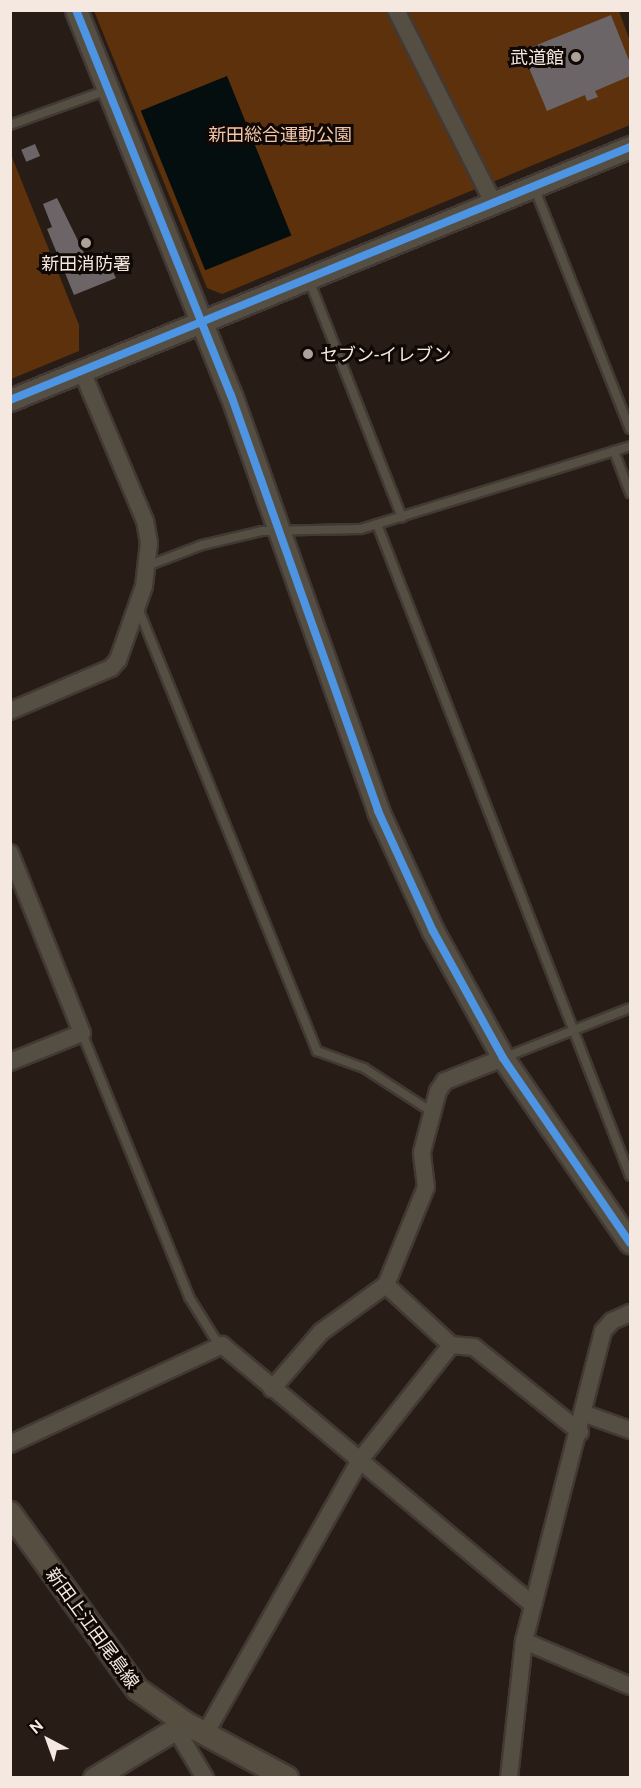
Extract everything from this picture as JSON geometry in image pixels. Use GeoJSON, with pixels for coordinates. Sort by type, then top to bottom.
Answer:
{"type":"FeatureCollection","features":[{"type":"Feature","properties":{"kind":"main road","name":"新田上江田尾島線"},"geometry":{"type":"LineString","coordinates":[[10,1513],[137,1689],[189,1729],[287,1778]]}},
{"type":"Feature","properties":{"kind":"street"},"geometry":{"type":"LineString","coordinates":[[76,10],[201,323],[280,530],[378,811],[433,931],[503,1058],[630,1241]]}},
{"type":"Feature","properties":{"kind":"street"},"geometry":{"type":"LineString","coordinates":[[396,10],[494,204]]}},
{"type":"Feature","properties":{"kind":"street"},"geometry":{"type":"LineString","coordinates":[[10,400],[630,147]]}},
{"type":"Feature","properties":{"kind":"street"},"geometry":{"type":"LineString","coordinates":[[10,711],[111,668],[138,608],[147,566],[145,521],[82,371]]}},
{"type":"Feature","properties":{"kind":"street"},"geometry":{"type":"LineString","coordinates":[[10,852],[82,1033],[10,1062]]}},
{"type":"Feature","properties":{"kind":"street"},"geometry":{"type":"LineString","coordinates":[[272,1389],[321,1332],[386,1285],[426,1187],[422,1152],[432,1112],[445,1081],[503,1058]]}},
{"type":"Feature","properties":{"kind":"street"},"geometry":{"type":"LineString","coordinates":[[386,1285],[451,1345],[474,1347],[580,1432]]}},
{"type":"Feature","properties":{"kind":"street"},"geometry":{"type":"LineString","coordinates":[[509,1778],[524,1641],[585,1414],[603,1331],[612,1321],[630,1313]]}},
{"type":"Feature","properties":{"kind":"street"},"geometry":{"type":"LineString","coordinates":[[10,1444],[219,1345],[533,1605]]}},
{"type":"Feature","properties":{"kind":"street"},"geometry":{"type":"LineString","coordinates":[[94,1778],[189,1729],[360,1460],[451,1345]]}},
{"type":"Feature","properties":{"kind":"street"},"geometry":{"type":"LineString","coordinates":[[585,1414],[630,1430]]}},
{"type":"Feature","properties":{"kind":"street"},"geometry":{"type":"LineString","coordinates":[[524,1641],[630,1686]]}},
{"type":"Feature","properties":{"kind":"street"},"geometry":{"type":"LineString","coordinates":[[189,1729],[205,1778]]}},
{"type":"Feature","properties":{"kind":"lane"},"geometry":{"type":"LineString","coordinates":[[10,124],[108,90]]}},
{"type":"Feature","properties":{"kind":"lane"},"geometry":{"type":"LineString","coordinates":[[534,186],[630,429]]}},
{"type":"Feature","properties":{"kind":"lane"},"geometry":{"type":"LineString","coordinates":[[309,279],[402,517]]}},
{"type":"Feature","properties":{"kind":"lane"},"geometry":{"type":"LineString","coordinates":[[147,566],[228,538],[280,530],[349,531],[402,517],[630,446]]}},
{"type":"Feature","properties":{"kind":"lane"},"geometry":{"type":"LineString","coordinates":[[614,451],[630,493]]}},
{"type":"Feature","properties":{"kind":"lane"},"geometry":{"type":"LineString","coordinates":[[377,524],[630,1176]]}},
{"type":"Feature","properties":{"kind":"lane"},"geometry":{"type":"LineString","coordinates":[[138,608],[316,1051],[364,1068],[432,1112]]}},
{"type":"Feature","properties":{"kind":"lane"},"geometry":{"type":"LineString","coordinates":[[503,1058],[630,1008]]}},
{"type":"Feature","properties":{"kind":"lane"},"geometry":{"type":"LineString","coordinates":[[82,1033],[189,1297],[219,1345]]}},
{"type":"Feature","properties":{"kind":"green space","name":"新田総合運動公園"},"geometry":{"type":"Polygon","coordinates":[[[94,11],[619,11],[630,41],[630,125],[222,294],[207,288],[94,11]]]}},
{"type":"Feature","properties":{"kind":"green space"},"geometry":{"type":"Polygon","coordinates":[[[10,152],[79,325],[79,351],[11,379],[10,152]]]}},
{"type":"Feature","properties":{"kind":"shaded area"},"geometry":{"type":"Polygon","coordinates":[[[227,76],[291,235],[205,270],[141,111],[227,76]]]}},
{"type":"Feature","properties":{"kind":"building","name":"武道館"},"geometry":{"type":"Polygon","coordinates":[[[611,15],[630,63],[630,76],[595,91],[598,97],[587,101],[585,95],[547,111],[522,51],[611,15]]]}},
{"type":"Feature","properties":{"kind":"building"},"geometry":{"type":"Polygon","coordinates":[[[35,144],[40,156],[26,162],[21,150],[35,144]]]}},
{"type":"Feature","properties":{"kind":"building"},"geometry":{"type":"Polygon","coordinates":[[[57,198],[87,259],[103,252],[116,278],[74,295],[47,229],[52,227],[43,204],[57,198]]]}},
{"type":"Feature","properties":{"kind":"cycle path"},"geometry":{"type":"LineString","coordinates":[[76,10],[231,395],[378,811],[433,931],[503,1058],[630,1243]]}},
{"type":"Feature","properties":{"kind":"cycle path"},"geometry":{"type":"LineString","coordinates":[[10,400],[630,147]]}},
{"type":"Feature","properties":{"kind":"place","name":"武道館"},"geometry":{"type":"Point","coordinates":[576,57]}},
{"type":"Feature","properties":{"kind":"place","name":"新田消防署"},"geometry":{"type":"Point","coordinates":[86,243]}},
{"type":"Feature","properties":{"kind":"place","name":"セブン-イレブン"},"geometry":{"type":"Point","coordinates":[308,354]}}]}
